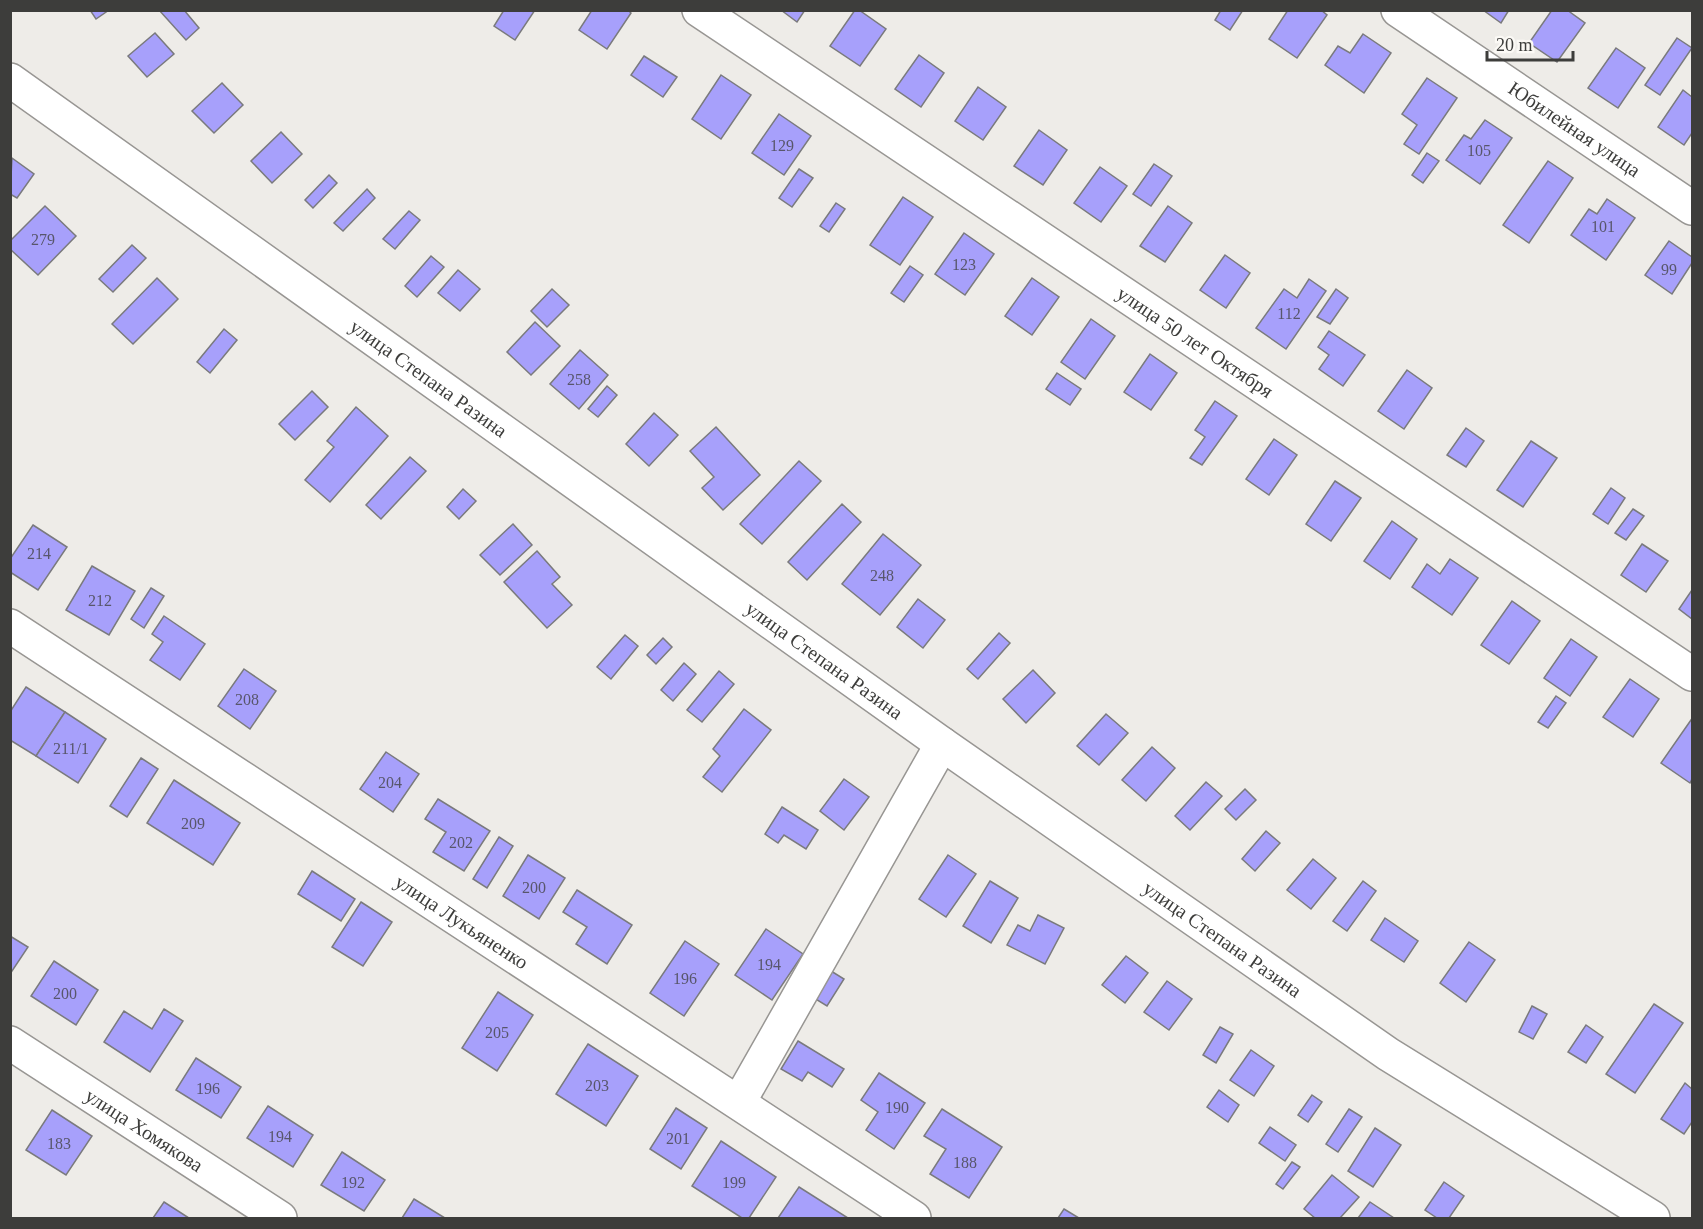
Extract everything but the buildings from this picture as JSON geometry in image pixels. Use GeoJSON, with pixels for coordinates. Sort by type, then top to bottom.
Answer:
{"type":"FeatureCollection","features":[{"type":"Feature","properties":{"kind":"street","name":"улица 50 лет Октября"},"geometry":{"type":"LineString","coordinates":[[699,10],[1692,674]]}},
{"type":"Feature","properties":{"kind":"street","name":"Юбилейная улица"},"geometry":{"type":"LineString","coordinates":[[1398,10],[1692,208]]}},
{"type":"Feature","properties":{"kind":"street","name":"улица Степана Разина"},"geometry":{"type":"LineString","coordinates":[[10,80],[942,744],[1388,1054],[1653,1218]]}},
{"type":"Feature","properties":{"kind":"street","name":"улица Лукьяненко"},"geometry":{"type":"LineString","coordinates":[[10,626],[914,1218]]}},
{"type":"Feature","properties":{"kind":"street"},"geometry":{"type":"LineString","coordinates":[[739,1102],[942,744]]}},
{"type":"Feature","properties":{"kind":"street","name":"улица Хомякова"},"geometry":{"type":"LineString","coordinates":[[10,1042],[280,1218]]}}]}
